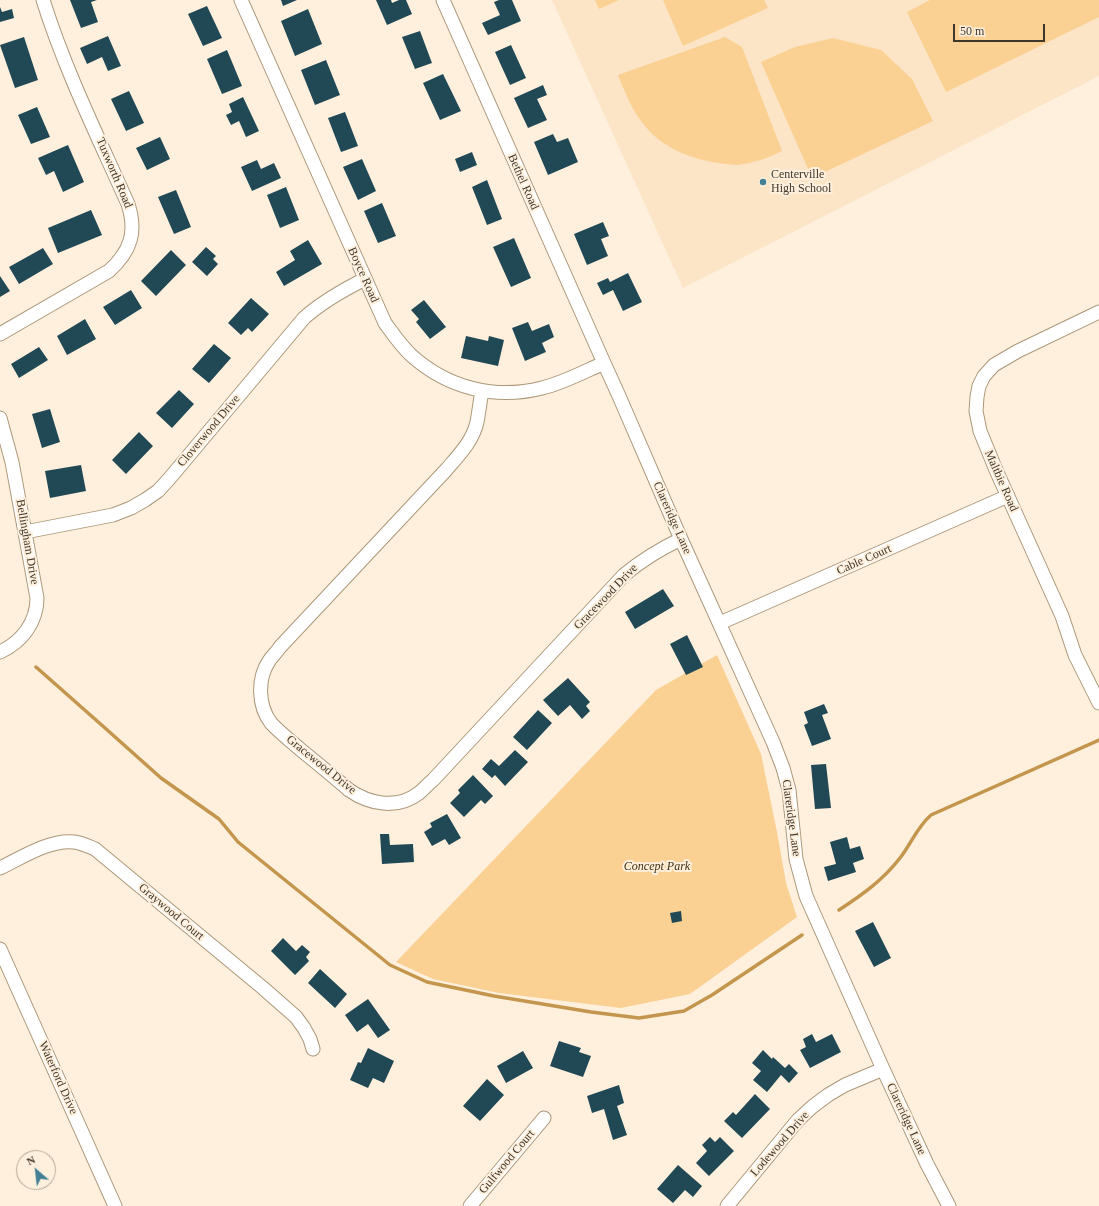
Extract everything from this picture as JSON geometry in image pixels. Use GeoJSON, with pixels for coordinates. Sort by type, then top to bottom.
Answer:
{"type":"FeatureCollection","features":[{"type":"Feature","properties":{"kind":"street","name":"Tuxworth Road"},"geometry":{"type":"LineString","coordinates":[[0,334],[109,271],[126,252],[132,232],[132,216],[128,204],[65,60],[43,0]]}},
{"type":"Feature","properties":{"kind":"street","name":"Boyce Road"},"geometry":{"type":"LineString","coordinates":[[241,0],[385,323],[395,338],[411,355],[425,367],[441,376],[460,384],[494,393],[526,392],[543,388],[604,363]]}},
{"type":"Feature","properties":{"kind":"street","name":"Bethel Road"},"geometry":{"type":"LineString","coordinates":[[443,0],[604,363]]}},
{"type":"Feature","properties":{"kind":"street","name":"Cloverwood Drive"},"geometry":{"type":"LineString","coordinates":[[25,532],[113,515],[131,508],[158,491],[304,318],[317,306],[332,296],[365,279]]}},
{"type":"Feature","properties":{"kind":"street","name":"Maltbie Road"},"geometry":{"type":"LineString","coordinates":[[1099,312],[994,365],[984,376],[976,397],[978,425],[1062,616],[1075,655],[1099,703]]}},
{"type":"Feature","properties":{"kind":"street","name":"Clareridge Lane"},"geometry":{"type":"LineString","coordinates":[[604,363],[681,539],[773,742],[783,768],[788,790],[796,859],[806,896],[883,1069],[927,1164],[949,1206]]}},
{"type":"Feature","properties":{"kind":"street","name":"Gracewood Drive"},"geometry":{"type":"LineString","coordinates":[[482,391],[477,424],[461,452],[446,470],[280,647],[268,662],[262,676],[262,702],[271,722],[282,734],[348,790],[360,798],[375,803],[386,804],[397,803],[418,794],[433,780],[624,575],[656,551],[681,539]]}},
{"type":"Feature","properties":{"kind":"street","name":"Bellingham Drive"},"geometry":{"type":"LineString","coordinates":[[0,418],[12,462],[37,598],[37,608],[28,629],[20,639],[0,652]]}},
{"type":"Feature","properties":{"kind":"street","name":"Cable Court"},"geometry":{"type":"LineString","coordinates":[[720,623],[1008,496]]}},
{"type":"Feature","properties":{"kind":"street","name":"Graywood Court"},"geometry":{"type":"LineString","coordinates":[[0,868],[49,845],[61,842],[85,844],[95,849],[296,1017],[310,1039],[313,1050]]}},
{"type":"Feature","properties":{"kind":"street","name":"Waterford Drive"},"geometry":{"type":"LineString","coordinates":[[0,949],[115,1206]]}},
{"type":"Feature","properties":{"kind":"street","name":"Lodewood Drive"},"geometry":{"type":"LineString","coordinates":[[727,1206],[798,1120],[812,1107],[845,1085],[883,1069]]}},
{"type":"Feature","properties":{"kind":"street","name":"Gulfwood Court"},"geometry":{"type":"LineString","coordinates":[[470,1206],[544,1118]]}},
{"type":"Feature","properties":{"kind":"shaded area","name":"Centerville High School"},"geometry":{"type":"Polygon","coordinates":[[[552,0],[1099,0],[1099,76],[683,288],[552,0]]]}},
{"type":"Feature","properties":{"kind":"green space"},"geometry":{"type":"Polygon","coordinates":[[[595,0],[619,0],[599,9],[595,0]]]}},
{"type":"Feature","properties":{"kind":"green space"},"geometry":{"type":"Polygon","coordinates":[[[663,0],[764,0],[768,8],[683,46],[663,0]]]}},
{"type":"Feature","properties":{"kind":"green space"},"geometry":{"type":"Polygon","coordinates":[[[930,0],[1099,0],[1099,17],[946,92],[907,12],[930,0]]]}},
{"type":"Feature","properties":{"kind":"green space"},"geometry":{"type":"Polygon","coordinates":[[[725,37],[742,47],[782,151],[761,160],[738,165],[693,157],[671,148],[662,142],[645,126],[637,115],[626,95],[618,75],[725,37]]]}},
{"type":"Feature","properties":{"kind":"green space"},"geometry":{"type":"Polygon","coordinates":[[[833,38],[881,50],[912,79],[933,121],[812,178],[761,62],[795,47],[833,38]]]}},
{"type":"Feature","properties":{"kind":"green space","name":"Concept Park"},"geometry":{"type":"Polygon","coordinates":[[[717,655],[761,754],[786,883],[797,917],[690,994],[621,1008],[499,993],[433,979],[396,962],[656,690],[717,655]]]}},
{"type":"Feature","properties":{"kind":"building"},"geometry":{"type":"Polygon","coordinates":[[[70,0],[97,0],[91,2],[98,22],[81,28],[70,0]]]}},
{"type":"Feature","properties":{"kind":"building"},"geometry":{"type":"Polygon","coordinates":[[[281,0],[297,0],[283,6],[281,0]]]}},
{"type":"Feature","properties":{"kind":"building"},"geometry":{"type":"Polygon","coordinates":[[[376,0],[391,0],[392,3],[399,0],[406,0],[412,14],[387,25],[376,0]]]}},
{"type":"Feature","properties":{"kind":"building"},"geometry":{"type":"Polygon","coordinates":[[[499,0],[512,0],[521,21],[488,35],[482,23],[500,15],[494,2],[499,0]]]}},
{"type":"Feature","properties":{"kind":"building"},"geometry":{"type":"Polygon","coordinates":[[[207,6],[222,38],[203,46],[188,14],[207,6]]]}},
{"type":"Feature","properties":{"kind":"building"},"geometry":{"type":"Polygon","coordinates":[[[0,7],[2,12],[12,9],[14,18],[0,22],[0,7]]]}},
{"type":"Feature","properties":{"kind":"building"},"geometry":{"type":"Polygon","coordinates":[[[308,9],[322,44],[295,56],[281,21],[308,9]]]}},
{"type":"Feature","properties":{"kind":"building"},"geometry":{"type":"Polygon","coordinates":[[[420,31],[432,63],[415,69],[402,37],[420,31]]]}},
{"type":"Feature","properties":{"kind":"building"},"geometry":{"type":"Polygon","coordinates":[[[108,36],[121,66],[108,71],[102,57],[87,64],[80,48],[108,36]]]}},
{"type":"Feature","properties":{"kind":"building"},"geometry":{"type":"Polygon","coordinates":[[[24,37],[38,80],[15,88],[0,45],[24,37]]]}},
{"type":"Feature","properties":{"kind":"building"},"geometry":{"type":"Polygon","coordinates":[[[511,45],[526,78],[510,85],[495,52],[511,45]]]}},
{"type":"Feature","properties":{"kind":"building"},"geometry":{"type":"Polygon","coordinates":[[[227,50],[242,86],[222,94],[207,59],[227,50]]]}},
{"type":"Feature","properties":{"kind":"building"},"geometry":{"type":"Polygon","coordinates":[[[326,60],[340,95],[315,105],[301,70],[326,60]]]}},
{"type":"Feature","properties":{"kind":"building"},"geometry":{"type":"Polygon","coordinates":[[[443,74],[461,111],[440,120],[423,83],[443,74]]]}},
{"type":"Feature","properties":{"kind":"building"},"geometry":{"type":"Polygon","coordinates":[[[543,85],[547,95],[537,99],[547,120],[528,128],[514,98],[543,85]]]}},
{"type":"Feature","properties":{"kind":"building"},"geometry":{"type":"Polygon","coordinates":[[[129,91],[144,123],[126,131],[111,99],[129,91]]]}},
{"type":"Feature","properties":{"kind":"building"},"geometry":{"type":"Polygon","coordinates":[[[243,97],[259,131],[246,137],[239,121],[231,125],[226,115],[232,112],[229,104],[243,97]]]}},
{"type":"Feature","properties":{"kind":"building"},"geometry":{"type":"Polygon","coordinates":[[[37,107],[50,137],[31,144],[18,115],[37,107]]]}},
{"type":"Feature","properties":{"kind":"building"},"geometry":{"type":"Polygon","coordinates":[[[345,112],[358,146],[341,152],[328,118],[345,112]]]}},
{"type":"Feature","properties":{"kind":"building"},"geometry":{"type":"Polygon","coordinates":[[[553,134],[557,142],[568,138],[578,162],[548,175],[534,142],[553,134]]]}},
{"type":"Feature","properties":{"kind":"building"},"geometry":{"type":"Polygon","coordinates":[[[160,137],[170,159],[147,170],[136,148],[160,137]]]}},
{"type":"Feature","properties":{"kind":"building"},"geometry":{"type":"Polygon","coordinates":[[[68,145],[84,182],[63,192],[54,171],[46,175],[38,158],[68,145]]]}},
{"type":"Feature","properties":{"kind":"building"},"geometry":{"type":"Polygon","coordinates":[[[472,152],[477,165],[460,172],[455,159],[472,152]]]}},
{"type":"Feature","properties":{"kind":"building"},"geometry":{"type":"Polygon","coordinates":[[[362,159],[376,191],[358,200],[343,167],[362,159]]]}},
{"type":"Feature","properties":{"kind":"building"},"geometry":{"type":"Polygon","coordinates":[[[257,160],[261,169],[274,163],[281,178],[252,191],[241,167],[257,160]]]}},
{"type":"Feature","properties":{"kind":"building"},"geometry":{"type":"Polygon","coordinates":[[[487,180],[502,219],[487,225],[472,187],[487,180]]]}},
{"type":"Feature","properties":{"kind":"building"},"geometry":{"type":"Polygon","coordinates":[[[286,187],[299,220],[280,228],[267,195],[286,187]]]}},
{"type":"Feature","properties":{"kind":"building"},"geometry":{"type":"Polygon","coordinates":[[[176,190],[191,227],[174,234],[158,197],[176,190]]]}},
{"type":"Feature","properties":{"kind":"building"},"geometry":{"type":"Polygon","coordinates":[[[382,203],[396,236],[378,243],[364,211],[382,203]]]}},
{"type":"Feature","properties":{"kind":"building"},"geometry":{"type":"Polygon","coordinates":[[[91,210],[102,235],[58,253],[48,228],[91,210]]]}},
{"type":"Feature","properties":{"kind":"building"},"geometry":{"type":"Polygon","coordinates":[[[603,222],[609,236],[601,239],[608,256],[587,265],[574,234],[603,222]]]}},
{"type":"Feature","properties":{"kind":"building"},"geometry":{"type":"Polygon","coordinates":[[[514,238],[531,278],[511,287],[493,247],[514,238]]]}},
{"type":"Feature","properties":{"kind":"building"},"geometry":{"type":"Polygon","coordinates":[[[308,240],[322,264],[284,286],[276,272],[295,260],[290,251],[308,240]]]}},
{"type":"Feature","properties":{"kind":"building"},"geometry":{"type":"Polygon","coordinates":[[[206,247],[216,256],[213,259],[218,264],[207,276],[192,262],[206,247]]]}},
{"type":"Feature","properties":{"kind":"building"},"geometry":{"type":"Polygon","coordinates":[[[43,248],[53,264],[19,284],[9,267],[43,248]]]}},
{"type":"Feature","properties":{"kind":"building"},"geometry":{"type":"Polygon","coordinates":[[[171,250],[186,265],[156,296],[141,281],[171,250]]]}},
{"type":"Feature","properties":{"kind":"building"},"geometry":{"type":"Polygon","coordinates":[[[628,273],[642,302],[623,311],[613,290],[603,295],[597,283],[608,278],[610,282],[628,273]]]}},
{"type":"Feature","properties":{"kind":"building"},"geometry":{"type":"Polygon","coordinates":[[[0,276],[10,291],[0,297],[0,276]]]}},
{"type":"Feature","properties":{"kind":"building"},"geometry":{"type":"Polygon","coordinates":[[[131,290],[142,308],[115,325],[103,307],[131,290]]]}},
{"type":"Feature","properties":{"kind":"building"},"geometry":{"type":"Polygon","coordinates":[[[251,298],[269,314],[252,332],[248,328],[241,335],[228,323],[251,298]]]}},
{"type":"Feature","properties":{"kind":"building"},"geometry":{"type":"Polygon","coordinates":[[[424,300],[446,327],[430,339],[416,322],[419,319],[411,310],[424,300]]]}},
{"type":"Feature","properties":{"kind":"building"},"geometry":{"type":"Polygon","coordinates":[[[85,319],[96,339],[67,355],[57,336],[85,319]]]}},
{"type":"Feature","properties":{"kind":"building"},"geometry":{"type":"Polygon","coordinates":[[[528,322],[532,331],[549,324],[554,337],[542,343],[546,352],[525,361],[512,328],[528,322]]]}},
{"type":"Feature","properties":{"kind":"building"},"geometry":{"type":"Polygon","coordinates":[[[466,336],[488,341],[489,336],[504,340],[498,366],[461,358],[466,336]]]}},
{"type":"Feature","properties":{"kind":"building"},"geometry":{"type":"Polygon","coordinates":[[[214,344],[231,358],[209,383],[192,369],[214,344]]]}},
{"type":"Feature","properties":{"kind":"building"},"geometry":{"type":"Polygon","coordinates":[[[39,347],[48,360],[19,378],[11,364],[39,347]]]}},
{"type":"Feature","properties":{"kind":"building"},"geometry":{"type":"Polygon","coordinates":[[[179,390],[194,404],[172,428],[156,413],[179,390]]]}},
{"type":"Feature","properties":{"kind":"building"},"geometry":{"type":"Polygon","coordinates":[[[50,409],[60,442],[42,448],[32,414],[50,409]]]}},
{"type":"Feature","properties":{"kind":"building"},"geometry":{"type":"Polygon","coordinates":[[[139,432],[153,446],[126,474],[112,460],[139,432]]]}},
{"type":"Feature","properties":{"kind":"building"},"geometry":{"type":"Polygon","coordinates":[[[81,465],[86,491],[50,498],[45,471],[81,465]]]}},
{"type":"Feature","properties":{"kind":"building"},"geometry":{"type":"Polygon","coordinates":[[[663,589],[674,606],[635,629],[625,612],[663,589]]]}},
{"type":"Feature","properties":{"kind":"building"},"geometry":{"type":"Polygon","coordinates":[[[687,635],[703,667],[686,675],[670,644],[687,635]]]}},
{"type":"Feature","properties":{"kind":"building"},"geometry":{"type":"Polygon","coordinates":[[[568,678],[590,702],[586,706],[590,711],[582,719],[570,705],[558,716],[543,700],[568,678]]]}},
{"type":"Feature","properties":{"kind":"building"},"geometry":{"type":"Polygon","coordinates":[[[824,704],[828,713],[822,715],[831,739],[812,746],[804,725],[808,723],[804,712],[824,704]]]}},
{"type":"Feature","properties":{"kind":"building"},"geometry":{"type":"Polygon","coordinates":[[[538,710],[552,723],[527,750],[513,737],[538,710]]]}},
{"type":"Feature","properties":{"kind":"building"},"geometry":{"type":"Polygon","coordinates":[[[515,750],[528,762],[505,786],[495,775],[492,778],[482,769],[491,759],[499,766],[515,750]]]}},
{"type":"Feature","properties":{"kind":"building"},"geometry":{"type":"Polygon","coordinates":[[[826,764],[831,808],[815,809],[811,765],[826,764]]]}},
{"type":"Feature","properties":{"kind":"building"},"geometry":{"type":"Polygon","coordinates":[[[473,775],[493,796],[485,804],[481,800],[464,817],[450,803],[460,793],[458,790],[473,775]]]}},
{"type":"Feature","properties":{"kind":"building"},"geometry":{"type":"Polygon","coordinates":[[[447,814],[461,838],[449,845],[445,839],[432,846],[424,832],[432,827],[430,823],[447,814]]]}},
{"type":"Feature","properties":{"kind":"building"},"geometry":{"type":"Polygon","coordinates":[[[380,834],[389,834],[390,845],[413,844],[414,862],[382,864],[380,834]]]}},
{"type":"Feature","properties":{"kind":"building"},"geometry":{"type":"Polygon","coordinates":[[[847,837],[850,849],[860,846],[864,859],[853,863],[856,872],[828,881],[824,867],[836,864],[830,842],[847,837]]]}},
{"type":"Feature","properties":{"kind":"building"},"geometry":{"type":"Polygon","coordinates":[[[681,911],[682,921],[672,923],[670,913],[681,911]]]}},
{"type":"Feature","properties":{"kind":"building"},"geometry":{"type":"Polygon","coordinates":[[[873,922],[891,958],[874,967],[855,931],[873,922]]]}},
{"type":"Feature","properties":{"kind":"building"},"geometry":{"type":"Polygon","coordinates":[[[283,938],[296,951],[302,945],[310,952],[306,957],[309,961],[295,975],[271,951],[283,938]]]}},
{"type":"Feature","properties":{"kind":"building"},"geometry":{"type":"Polygon","coordinates":[[[320,969],[347,994],[335,1008],[308,983],[320,969]]]}},
{"type":"Feature","properties":{"kind":"building"},"geometry":{"type":"Polygon","coordinates":[[[368,999],[390,1030],[378,1038],[368,1024],[357,1032],[345,1015],[368,999]]]}},
{"type":"Feature","properties":{"kind":"building"},"geometry":{"type":"Polygon","coordinates":[[[812,1034],[816,1042],[832,1034],[841,1052],[810,1068],[800,1050],[806,1047],[803,1039],[812,1034]]]}},
{"type":"Feature","properties":{"kind":"building"},"geometry":{"type":"Polygon","coordinates":[[[559,1041],[581,1048],[579,1052],[591,1056],[583,1077],[550,1066],[559,1041]]]}},
{"type":"Feature","properties":{"kind":"building"},"geometry":{"type":"Polygon","coordinates":[[[368,1048],[394,1061],[384,1083],[373,1078],[368,1088],[350,1080],[358,1062],[361,1063],[368,1048]]]}},
{"type":"Feature","properties":{"kind":"building"},"geometry":{"type":"Polygon","coordinates":[[[763,1050],[772,1059],[773,1057],[785,1068],[789,1064],[798,1073],[789,1083],[781,1075],[767,1092],[753,1080],[761,1071],[752,1063],[763,1050]]]}},
{"type":"Feature","properties":{"kind":"building"},"geometry":{"type":"Polygon","coordinates":[[[523,1051],[533,1068],[506,1083],[497,1066],[523,1051]]]}},
{"type":"Feature","properties":{"kind":"building"},"geometry":{"type":"Polygon","coordinates":[[[487,1079],[504,1095],[480,1121],[463,1106],[487,1079]]]}},
{"type":"Feature","properties":{"kind":"building"},"geometry":{"type":"Polygon","coordinates":[[[619,1085],[624,1103],[617,1106],[627,1135],[613,1140],[604,1109],[592,1113],[587,1096],[619,1085]]]}},
{"type":"Feature","properties":{"kind":"building"},"geometry":{"type":"Polygon","coordinates":[[[755,1094],[770,1109],[742,1138],[724,1121],[733,1112],[736,1115],[755,1094]]]}},
{"type":"Feature","properties":{"kind":"building"},"geometry":{"type":"Polygon","coordinates":[[[710,1137],[715,1142],[720,1137],[734,1151],[709,1176],[696,1163],[707,1151],[702,1145],[710,1137]]]}},
{"type":"Feature","properties":{"kind":"building"},"geometry":{"type":"Polygon","coordinates":[[[678,1165],[702,1186],[693,1197],[685,1190],[673,1203],[657,1189],[678,1165]]]}},
{"type":"Feature","properties":{"kind":"waterway"},"geometry":{"type":"LineString","coordinates":[[36,667],[161,778],[219,819],[238,842],[390,965],[427,982],[494,996],[591,1012],[639,1018],[684,1011],[712,995],[802,935]]}},
{"type":"Feature","properties":{"kind":"waterway"},"geometry":{"type":"LineString","coordinates":[[839,910],[864,893],[887,873],[904,853],[918,830],[931,815],[1099,740]]}},
{"type":"Feature","properties":{"kind":"place","name":"Centerville High School"},"geometry":{"type":"Point","coordinates":[763,182]}}]}
